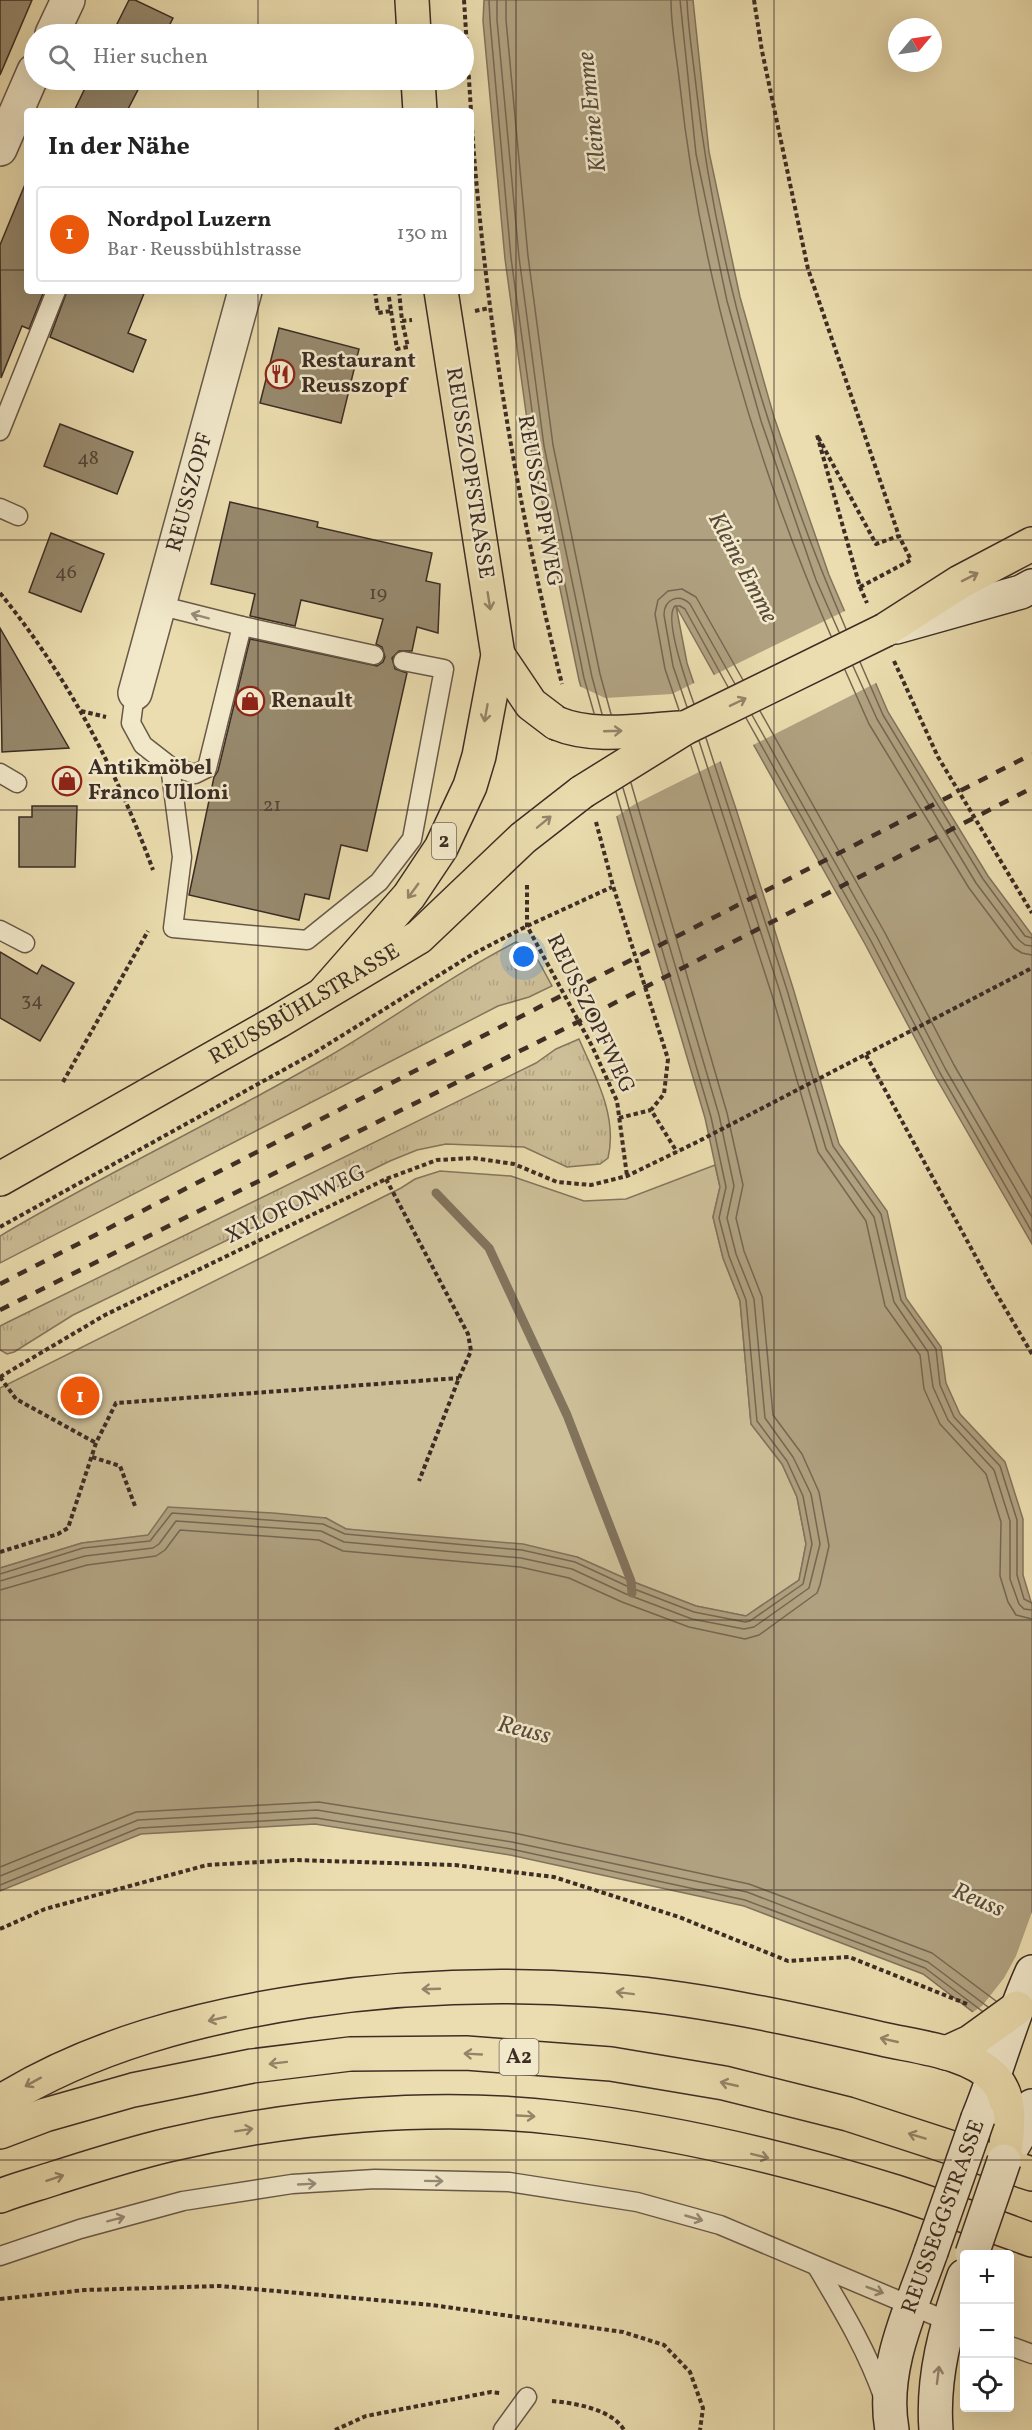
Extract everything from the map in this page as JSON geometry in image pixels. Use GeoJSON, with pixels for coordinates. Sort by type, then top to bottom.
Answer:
{"type":"FeatureCollection","features":[{"type":"Feature","properties":{"kind":"main road"},"geometry":{"type":"LineString","coordinates":[[57,24],[68,0]]}},
{"type":"Feature","properties":{"kind":"main road"},"geometry":{"type":"LineString","coordinates":[[412,0],[413,24]]}},
{"type":"Feature","properties":{"kind":"main road"},"geometry":{"type":"LineString","coordinates":[[12,138],[28,90]]}},
{"type":"Feature","properties":{"kind":"main road"},"geometry":{"type":"LineString","coordinates":[[419,90],[420,108]]}},
{"type":"Feature","properties":{"kind":"main road","name":"REUSSZOPF"},"geometry":{"type":"LineString","coordinates":[[135,693],[244,294]]}},
{"type":"Feature","properties":{"kind":"main road","name":"REUSSZOPFSTRASSE"},"geometry":{"type":"LineString","coordinates":[[323,994],[409,896],[441,848],[470,786],[479,756],[498,655],[441,294]]}},
{"type":"Feature","properties":{"kind":"main road"},"geometry":{"type":"LineString","coordinates":[[881,630],[960,582],[1032,544]]}},
{"type":"Feature","properties":{"kind":"main road"},"geometry":{"type":"LineString","coordinates":[[881,630],[1021,592],[1032,586]]}},
{"type":"Feature","properties":{"kind":"main road","name":"2"},"geometry":{"type":"LineString","coordinates":[[589,806],[685,728],[881,630]]}},
{"type":"Feature","properties":{"kind":"main road","name":"REUSSZOPFSTRASSE"},"geometry":{"type":"LineString","coordinates":[[498,655],[531,704],[560,709]]}},
{"type":"Feature","properties":{"kind":"main road"},"geometry":{"type":"LineString","coordinates":[[560,709],[570,729],[593,732],[685,728]]}},
{"type":"Feature","properties":{"kind":"main road","name":"REUSSBÜHLSTRASSE"},"geometry":{"type":"LineString","coordinates":[[0,1179],[419,937],[523,838],[589,806]]}},
{"type":"Feature","properties":{"kind":"main road","name":"REUSSEGGSTRASSE"},"geometry":{"type":"LineString","coordinates":[[891,2424],[889,2391],[894,2366],[930,2252],[1009,2103],[1017,2008],[1032,1972]]}},
{"type":"Feature","properties":{"kind":"main road"},"geometry":{"type":"LineString","coordinates":[[0,2102],[37,2079],[126,2043],[215,2019],[303,2002],[415,1990],[509,1986],[598,1990],[760,2013],[971,2061],[1009,2103],[1008,2128],[1018,2167]]}},
{"type":"Feature","properties":{"kind":"main road"},"geometry":{"type":"LineString","coordinates":[[946,2054],[970,2042],[1017,2008]]}},
{"type":"Feature","properties":{"kind":"main road","name":"A2"},"geometry":{"type":"LineString","coordinates":[[0,2132],[45,2115],[133,2090],[252,2066],[350,2054],[466,2053],[611,2064],[724,2083],[848,2114],[1018,2167]]}},
{"type":"Feature","properties":{"kind":"main road"},"geometry":{"type":"LineString","coordinates":[[0,2196],[123,2156],[208,2136],[294,2122],[356,2116],[468,2113],[557,2118],[643,2130],[727,2148],[896,2192],[1032,2240]]}},
{"type":"Feature","properties":{"kind":"main road","name":"REUSSEGGSTRASSE"},"geometry":{"type":"LineString","coordinates":[[974,2250],[1018,2167]]}},
{"type":"Feature","properties":{"kind":"main road","name":"REUSSEGGSTRASSE"},"geometry":{"type":"LineString","coordinates":[[936,2430],[934,2409],[938,2376],[957,2325],[960,2304]]}},
{"type":"Feature","properties":{"kind":"lane"},"geometry":{"type":"LineString","coordinates":[[0,431],[55,294]]}},
{"type":"Feature","properties":{"kind":"lane"},"geometry":{"type":"LineString","coordinates":[[0,508],[18,516]]}},
{"type":"Feature","properties":{"kind":"lane"},"geometry":{"type":"LineString","coordinates":[[158,605],[242,627],[374,655]]}},
{"type":"Feature","properties":{"kind":"lane"},"geometry":{"type":"LineString","coordinates":[[135,693],[131,723],[143,745],[170,766],[195,774],[207,768],[242,627]]}},
{"type":"Feature","properties":{"kind":"lane"},"geometry":{"type":"LineString","coordinates":[[170,766],[183,858],[173,927],[307,940],[379,882],[412,839],[444,669],[403,661]]}},
{"type":"Feature","properties":{"kind":"lane"},"geometry":{"type":"LineString","coordinates":[[0,773],[17,783]]}},
{"type":"Feature","properties":{"kind":"lane"},"geometry":{"type":"LineString","coordinates":[[0,930],[25,943]]}},
{"type":"Feature","properties":{"kind":"lane"},"geometry":{"type":"LineString","coordinates":[[0,2256],[80,2229],[183,2201],[292,2184],[398,2180],[509,2182],[637,2202],[720,2225],[957,2325]]}},
{"type":"Feature","properties":{"kind":"lane"},"geometry":{"type":"LineString","coordinates":[[817,2267],[841,2306],[863,2350],[880,2387],[891,2424]]}},
{"type":"Feature","properties":{"kind":"lane"},"geometry":{"type":"LineString","coordinates":[[1014,2347],[1032,2354]]}},
{"type":"Feature","properties":{"kind":"lane"},"geometry":{"type":"LineString","coordinates":[[503,2430],[527,2397]]}},
{"type":"Feature","properties":{"kind":"path","name":"REUSSZOPFWEG"},"geometry":{"type":"LineString","coordinates":[[464,0],[466,24]]}},
{"type":"Feature","properties":{"kind":"path"},"geometry":{"type":"LineString","coordinates":[[754,0],[762,51],[808,269],[898,536],[911,560],[860,587]]}},
{"type":"Feature","properties":{"kind":"path","name":"REUSSZOPFWEG"},"geometry":{"type":"LineString","coordinates":[[470,90],[471,108]]}},
{"type":"Feature","properties":{"kind":"path","name":"REUSSZOPFWEG"},"geometry":{"type":"LineString","coordinates":[[474,145],[489,308],[560,709]]}},
{"type":"Feature","properties":{"kind":"path"},"geometry":{"type":"LineString","coordinates":[[375,294],[378,313],[391,311]]}},
{"type":"Feature","properties":{"kind":"path"},"geometry":{"type":"LineString","coordinates":[[388,294],[397,349],[408,347],[399,294]]}},
{"type":"Feature","properties":{"kind":"path"},"geometry":{"type":"LineString","coordinates":[[402,321],[416,319]]}},
{"type":"Feature","properties":{"kind":"path"},"geometry":{"type":"LineString","coordinates":[[898,536],[876,544],[817,435],[860,587],[938,757],[1032,913]]}},
{"type":"Feature","properties":{"kind":"path"},"geometry":{"type":"LineString","coordinates":[[0,592],[19,616],[81,711],[135,821],[153,870],[153,881]]}},
{"type":"Feature","properties":{"kind":"path","name":"REUSSZOPFWEG"},"geometry":{"type":"LineString","coordinates":[[589,806],[668,1059],[664,1094],[651,1110],[619,1118]]}},
{"type":"Feature","properties":{"kind":"path","name":"REUSSZOPFWEG"},"geometry":{"type":"LineString","coordinates":[[527,885],[527,926],[592,1046],[617,1101],[627,1176]]}},
{"type":"Feature","properties":{"kind":"path","name":"REUSSZOPFWEG"},"geometry":{"type":"LineString","coordinates":[[527,926],[613,886]]}},
{"type":"Feature","properties":{"kind":"path"},"geometry":{"type":"LineString","coordinates":[[63,1082],[146,938],[150,921]]}},
{"type":"Feature","properties":{"kind":"path"},"geometry":{"type":"LineString","coordinates":[[0,1227],[314,1053],[473,954],[527,926]]}},
{"type":"Feature","properties":{"kind":"path"},"geometry":{"type":"LineString","coordinates":[[627,1176],[1032,968]]}},
{"type":"Feature","properties":{"kind":"path"},"geometry":{"type":"LineString","coordinates":[[866,1055],[989,1281],[1032,1354]]}},
{"type":"Feature","properties":{"kind":"path","name":"REUSSZOPFWEG"},"geometry":{"type":"LineString","coordinates":[[651,1110],[677,1152]]}},
{"type":"Feature","properties":{"kind":"path","name":"XYLOFONWEG"},"geometry":{"type":"LineString","coordinates":[[0,1376],[105,1315],[386,1179],[437,1160],[472,1158],[513,1164],[557,1182],[591,1185],[627,1176]]}},
{"type":"Feature","properties":{"kind":"path"},"geometry":{"type":"LineString","coordinates":[[386,1179],[468,1334],[471,1352],[419,1481]]}},
{"type":"Feature","properties":{"kind":"path"},"geometry":{"type":"LineString","coordinates":[[0,1376],[16,1399],[96,1443]]}},
{"type":"Feature","properties":{"kind":"path"},"geometry":{"type":"LineString","coordinates":[[0,1552],[58,1534],[68,1528],[96,1443],[116,1403],[459,1378]]}},
{"type":"Feature","properties":{"kind":"path"},"geometry":{"type":"LineString","coordinates":[[92,1457],[120,1466],[135,1506]]}},
{"type":"Feature","properties":{"kind":"path"},"geometry":{"type":"LineString","coordinates":[[0,1929],[45,1909],[207,1865],[295,1860],[455,1864],[554,1877],[679,1917],[788,1960],[849,1957],[977,2008]]}},
{"type":"Feature","properties":{"kind":"path"},"geometry":{"type":"LineString","coordinates":[[0,2299],[85,2290],[220,2286],[432,2305],[623,2332],[664,2345],[690,2372],[703,2408],[700,2430]]}},
{"type":"Feature","properties":{"kind":"path"},"geometry":{"type":"LineString","coordinates":[[335,2430],[366,2416],[491,2392],[559,2402],[601,2412],[620,2423],[624,2430]]}},
{"type":"Feature","properties":{"kind":"green space"},"geometry":{"type":"Polygon","coordinates":[[[516,942],[532,949],[552,986],[529,997],[498,1006],[0,1263],[0,1236],[326,1058],[467,969],[516,942]]]}},
{"type":"Feature","properties":{"kind":"green space"},"geometry":{"type":"Polygon","coordinates":[[[579,1039],[598,1082],[610,1127],[608,1158],[600,1164],[567,1167],[524,1147],[446,1144],[417,1150],[73,1315],[14,1352],[7,1354],[0,1350],[0,1326],[536,1063],[556,1049],[579,1039]]]}},
{"type":"Feature","properties":{"kind":"green space"},"geometry":{"type":"Polygon","coordinates":[[[715,1165],[720,1187],[713,1217],[723,1258],[740,1301],[751,1424],[782,1464],[797,1497],[806,1544],[799,1580],[746,1616],[696,1606],[577,1557],[346,1529],[326,1518],[82,1543],[0,1568],[0,1388],[415,1179],[440,1171],[511,1176],[584,1201],[626,1199],[715,1165]]]}},
{"type":"Feature","properties":{"kind":"water"},"geometry":{"type":"Polygon","coordinates":[[[484,0],[693,0],[709,152],[740,297],[774,417],[829,575],[888,712],[988,876],[1032,935],[1032,1244],[935,1076],[865,944],[676,606],[687,663],[793,988],[839,1144],[887,1211],[906,1298],[941,1347],[946,1383],[960,1414],[1005,1462],[1023,1519],[1023,1575],[1032,1605],[1032,2057],[923,1974],[744,1906],[510,1855],[315,1824],[141,1834],[0,1891],[0,1568],[82,1543],[148,1535],[168,1507],[326,1518],[346,1529],[523,1544],[577,1557],[696,1606],[746,1616],[799,1580],[806,1544],[797,1497],[782,1464],[751,1424],[740,1301],[723,1258],[713,1217],[720,1187],[705,1118],[634,878],[579,680],[531,449],[505,259],[483,21],[484,0]]]}},
{"type":"Feature","properties":{"kind":"pier"},"geometry":{"type":"Polygon","coordinates":[[[847,610],[878,682],[751,746],[712,676],[847,610]]]}},
{"type":"Feature","properties":{"kind":"pier"},"geometry":{"type":"Polygon","coordinates":[[[696,682],[723,760],[635,804],[614,818],[577,685],[605,698],[672,694],[696,682]]]}},
{"type":"Feature","properties":{"kind":"pier"},"geometry":{"type":"Polygon","coordinates":[[[1032,1912],[1032,2060],[970,2014],[982,2006],[1004,1978],[1016,1956],[1032,1912]]]}},
{"type":"Feature","properties":{"kind":"building"},"geometry":{"type":"Polygon","coordinates":[[[0,0],[32,0],[0,75],[0,0]]]}},
{"type":"Feature","properties":{"kind":"building"},"geometry":{"type":"Polygon","coordinates":[[[129,0],[135,0],[173,18],[170,24],[117,24],[129,0]]]}},
{"type":"Feature","properties":{"kind":"building"},"geometry":{"type":"Polygon","coordinates":[[[84,90],[138,90],[129,108],[75,108],[84,90]]]}},
{"type":"Feature","properties":{"kind":"building"},"geometry":{"type":"Polygon","coordinates":[[[24,187],[24,294],[43,294],[29,329],[22,326],[1,378],[0,245],[24,187]]]}},
{"type":"Feature","properties":{"kind":"building"},"geometry":{"type":"Polygon","coordinates":[[[66,294],[144,294],[128,333],[146,340],[133,372],[50,337],[66,294]]]}},
{"type":"Feature","properties":{"kind":"building"},"geometry":{"type":"Polygon","coordinates":[[[279,328],[359,349],[341,423],[260,403],[279,328]]]}},
{"type":"Feature","properties":{"kind":"building"},"geometry":{"type":"Polygon","coordinates":[[[60,424],[133,452],[117,494],[44,466],[60,424]]]}},
{"type":"Feature","properties":{"kind":"building"},"geometry":{"type":"Polygon","coordinates":[[[230,502],[318,522],[317,527],[432,553],[426,581],[440,584],[438,633],[417,627],[412,651],[399,651],[392,658],[395,669],[407,673],[367,851],[341,845],[329,899],[305,894],[299,920],[189,895],[214,777],[218,771],[250,639],[377,666],[383,662],[385,657],[382,647],[376,644],[383,619],[301,600],[295,626],[250,616],[255,594],[211,584],[230,502]]]}},
{"type":"Feature","properties":{"kind":"building"},"geometry":{"type":"Polygon","coordinates":[[[51,533],[104,554],[81,612],[29,592],[51,533]]]}},
{"type":"Feature","properties":{"kind":"building"},"geometry":{"type":"Polygon","coordinates":[[[0,628],[69,748],[2,752],[0,628]]]}},
{"type":"Feature","properties":{"kind":"building"},"geometry":{"type":"Polygon","coordinates":[[[32,806],[77,806],[75,867],[19,867],[19,817],[32,817],[32,806]]]}},
{"type":"Feature","properties":{"kind":"building"},"geometry":{"type":"Polygon","coordinates":[[[0,952],[37,974],[42,965],[74,983],[40,1041],[0,1018],[0,952]]]}},
{"type":"Feature","properties":{"kind":"building"},"geometry":{"type":"Polygon","coordinates":[[[70,1378],[100,1395],[88,1416],[59,1400],[70,1378]]]}},
{"type":"Feature","properties":{"kind":"waterway"},"geometry":{"type":"LineString","coordinates":[[436,1193],[489,1248],[567,1415],[631,1581],[632,1593]]}},
{"type":"Feature","properties":{"kind":"railway"},"geometry":{"type":"LineString","coordinates":[[0,1284],[1032,754]]}},
{"type":"Feature","properties":{"kind":"railway"},"geometry":{"type":"LineString","coordinates":[[0,1310],[566,1028],[1032,788]]}},
{"type":"Feature","properties":{"kind":"place","name":"Restaurant Reusszopf"},"geometry":{"type":"Point","coordinates":[280,374]}},
{"type":"Feature","properties":{"kind":"place","name":"Renault"},"geometry":{"type":"Point","coordinates":[250,701]}},
{"type":"Feature","properties":{"kind":"place","name":"Antikmöbel Franco Ulloni"},"geometry":{"type":"Point","coordinates":[67,781]}},
{"type":"Feature","properties":{"kind":"place","name":"Nordpol Luzern"},"geometry":{"type":"Point","coordinates":[80,1396]}},
{"type":"Feature","properties":{"kind":"water label","name":"Kleine Emme"},"geometry":{"type":"Point","coordinates":[593,112]}},
{"type":"Feature","properties":{"kind":"water label","name":"Kleine Emme"},"geometry":{"type":"Point","coordinates":[742,568]}},
{"type":"Feature","properties":{"kind":"water label","name":"Reuss"},"geometry":{"type":"Point","coordinates":[524,1731]}},
{"type":"Feature","properties":{"kind":"water label","name":"Reuss"},"geometry":{"type":"Point","coordinates":[978,1901]}}]}
